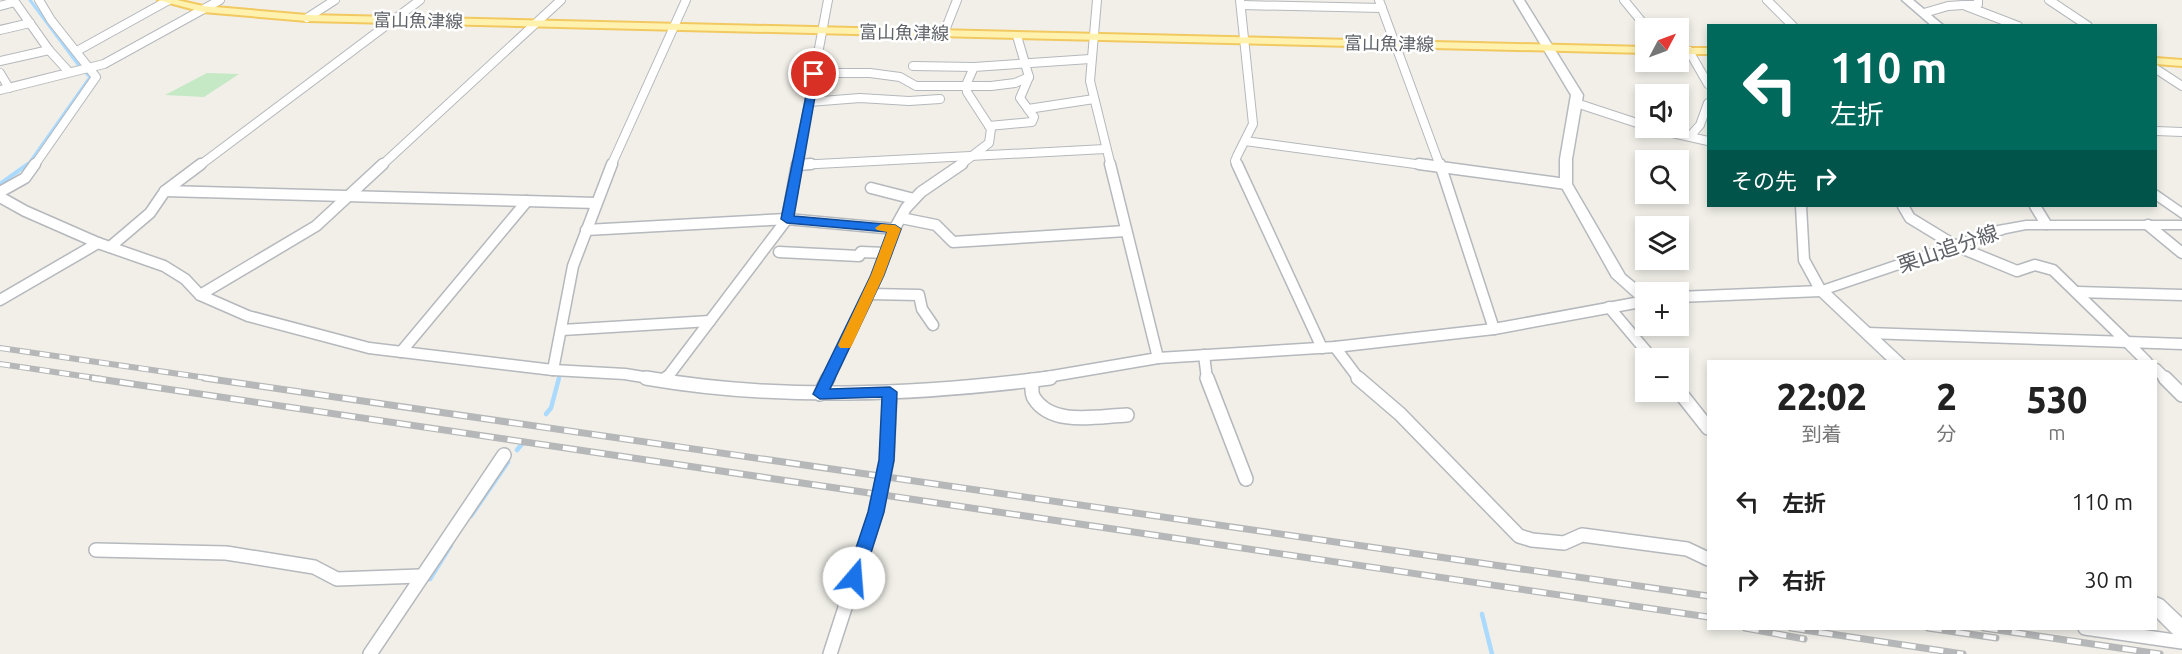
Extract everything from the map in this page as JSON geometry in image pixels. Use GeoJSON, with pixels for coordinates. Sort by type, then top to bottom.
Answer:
{"type":"FeatureCollection","features":[{"type":"Feature","properties":{"kind":"main road","name":"富山魚津線"},"geometry":{"type":"LineString","coordinates":[[166,0],[203,9],[307,18],[394,21],[1635,50]]}},
{"type":"Feature","properties":{"kind":"main road"},"geometry":{"type":"LineString","coordinates":[[1689,51],[1707,51]]}},
{"type":"Feature","properties":{"kind":"main road"},"geometry":{"type":"LineString","coordinates":[[2157,62],[2182,63]]}},
{"type":"Feature","properties":{"kind":"street"},"geometry":{"type":"LineString","coordinates":[[0,5],[7,0]]}},
{"type":"Feature","properties":{"kind":"street"},"geometry":{"type":"LineString","coordinates":[[39,0],[51,20],[96,77],[25,178],[0,195],[25,211],[98,243],[164,266],[185,279],[200,295],[248,316],[369,348],[553,370],[624,374],[706,388],[771,393],[890,392],[1032,380],[1158,358],[1329,347],[1494,329],[1635,303]]}},
{"type":"Feature","properties":{"kind":"street"},"geometry":{"type":"LineString","coordinates":[[77,51],[166,0]]}},
{"type":"Feature","properties":{"kind":"street"},"geometry":{"type":"LineString","coordinates":[[0,90],[91,68],[124,54],[220,0]]}},
{"type":"Feature","properties":{"kind":"street"},"geometry":{"type":"LineString","coordinates":[[307,18],[335,0]]}},
{"type":"Feature","properties":{"kind":"street"},"geometry":{"type":"LineString","coordinates":[[110,247],[150,213],[165,191],[420,0]]}},
{"type":"Feature","properties":{"kind":"street"},"geometry":{"type":"LineString","coordinates":[[200,295],[316,226],[345,196],[561,0]]}},
{"type":"Feature","properties":{"kind":"street"},"geometry":{"type":"LineString","coordinates":[[553,370],[572,268],[596,203],[686,0]]}},
{"type":"Feature","properties":{"kind":"street"},"geometry":{"type":"LineString","coordinates":[[665,380],[787,219],[828,0]]}},
{"type":"Feature","properties":{"kind":"street"},"geometry":{"type":"LineString","coordinates":[[944,33],[957,0]]}},
{"type":"Feature","properties":{"kind":"street"},"geometry":{"type":"LineString","coordinates":[[1097,0],[1089,81],[1158,358]]}},
{"type":"Feature","properties":{"kind":"street"},"geometry":{"type":"LineString","coordinates":[[1379,0],[1441,168],[1494,329]]}},
{"type":"Feature","properties":{"kind":"street"},"geometry":{"type":"LineString","coordinates":[[1519,0],[1577,95],[1566,159],[1566,184],[1619,277],[1635,291]]}},
{"type":"Feature","properties":{"kind":"street"},"geometry":{"type":"LineString","coordinates":[[1624,0],[1639,18]]}},
{"type":"Feature","properties":{"kind":"street"},"geometry":{"type":"LineString","coordinates":[[1767,0],[1791,24]]}},
{"type":"Feature","properties":{"kind":"street"},"geometry":{"type":"LineString","coordinates":[[1907,0],[1938,24]]}},
{"type":"Feature","properties":{"kind":"street"},"geometry":{"type":"LineString","coordinates":[[1924,13],[1948,6],[1978,4],[1978,0]]}},
{"type":"Feature","properties":{"kind":"street"},"geometry":{"type":"LineString","coordinates":[[2049,0],[2085,24]]}},
{"type":"Feature","properties":{"kind":"street"},"geometry":{"type":"LineString","coordinates":[[0,5],[15,2],[49,50],[69,72]]}},
{"type":"Feature","properties":{"kind":"street"},"geometry":{"type":"LineString","coordinates":[[1382,8],[1241,3],[1253,124],[1251,132],[1237,150],[1235,160],[1329,347],[1360,381],[1400,414],[1519,536],[1532,540],[1564,543],[1582,535],[1687,549],[1707,559]]}},
{"type":"Feature","properties":{"kind":"street"},"geometry":{"type":"LineString","coordinates":[[1966,6],[2013,24]]}},
{"type":"Feature","properties":{"kind":"street"},"geometry":{"type":"LineString","coordinates":[[0,19],[3,29],[30,23]]}},
{"type":"Feature","properties":{"kind":"street"},"geometry":{"type":"LineString","coordinates":[[989,126],[1032,122],[1034,117],[1020,98],[1029,77],[1017,36]]}},
{"type":"Feature","properties":{"kind":"street"},"geometry":{"type":"LineString","coordinates":[[0,61],[49,50]]}},
{"type":"Feature","properties":{"kind":"street"},"geometry":{"type":"LineString","coordinates":[[1689,58],[1707,83]]}},
{"type":"Feature","properties":{"kind":"street"},"geometry":{"type":"LineString","coordinates":[[914,66],[974,67],[1090,59]]}},
{"type":"Feature","properties":{"kind":"street"},"geometry":{"type":"LineString","coordinates":[[820,394],[869,294],[901,218],[914,199],[929,186],[976,157],[989,143],[989,126],[970,99],[966,85],[974,67]]}},
{"type":"Feature","properties":{"kind":"street"},"geometry":{"type":"LineString","coordinates":[[32,70],[40,80]]}},
{"type":"Feature","properties":{"kind":"street"},"geometry":{"type":"LineString","coordinates":[[2157,70],[2182,86]]}},
{"type":"Feature","properties":{"kind":"street"},"geometry":{"type":"LineString","coordinates":[[0,73],[9,88]]}},
{"type":"Feature","properties":{"kind":"street"},"geometry":{"type":"LineString","coordinates":[[814,74],[870,73],[900,77],[916,86],[992,86],[1015,83],[1029,77]]}},
{"type":"Feature","properties":{"kind":"street"},"geometry":{"type":"LineString","coordinates":[[809,102],[860,98],[909,101],[940,99]]}},
{"type":"Feature","properties":{"kind":"street"},"geometry":{"type":"LineString","coordinates":[[1028,109],[1094,99]]}},
{"type":"Feature","properties":{"kind":"street"},"geometry":{"type":"LineString","coordinates":[[909,101],[913,110]]}},
{"type":"Feature","properties":{"kind":"street"},"geometry":{"type":"LineString","coordinates":[[1576,103],[1635,122]]}},
{"type":"Feature","properties":{"kind":"street"},"geometry":{"type":"LineString","coordinates":[[1707,106],[1700,125],[1690,136],[1707,141]]}},
{"type":"Feature","properties":{"kind":"street"},"geometry":{"type":"LineString","coordinates":[[2157,131],[2182,132]]}},
{"type":"Feature","properties":{"kind":"street"},"geometry":{"type":"LineString","coordinates":[[1245,141],[1566,184]]}},
{"type":"Feature","properties":{"kind":"street"},"geometry":{"type":"LineString","coordinates":[[798,165],[1105,149]]}},
{"type":"Feature","properties":{"kind":"street"},"geometry":{"type":"LineString","coordinates":[[871,188],[914,199]]}},
{"type":"Feature","properties":{"kind":"street"},"geometry":{"type":"LineString","coordinates":[[165,191],[596,203]]}},
{"type":"Feature","properties":{"kind":"street"},"geometry":{"type":"LineString","coordinates":[[2157,195],[2182,214]]}},
{"type":"Feature","properties":{"kind":"street"},"geometry":{"type":"LineString","coordinates":[[400,352],[527,201]]}},
{"type":"Feature","properties":{"kind":"street"},"geometry":{"type":"LineString","coordinates":[[1801,207],[1803,262],[1809,276],[1821,291],[1897,360]]}},
{"type":"Feature","properties":{"kind":"street"},"geometry":{"type":"LineString","coordinates":[[1904,207],[1910,218],[1956,246],[2017,271],[2024,267],[2042,264],[2053,270],[2078,291],[2146,360]]}},
{"type":"Feature","properties":{"kind":"street"},"geometry":{"type":"LineString","coordinates":[[2036,207],[2046,224]]}},
{"type":"Feature","properties":{"kind":"street"},"geometry":{"type":"LineString","coordinates":[[901,218],[936,225],[954,242],[1126,231]]}},
{"type":"Feature","properties":{"kind":"street"},"geometry":{"type":"LineString","coordinates":[[586,230],[787,219],[895,229]]}},
{"type":"Feature","properties":{"kind":"street","name":"栗山追分線"},"geometry":{"type":"LineString","coordinates":[[1821,291],[2003,229],[2046,224],[2182,225]]}},
{"type":"Feature","properties":{"kind":"street"},"geometry":{"type":"LineString","coordinates":[[2148,225],[2182,253]]}},
{"type":"Feature","properties":{"kind":"street"},"geometry":{"type":"LineString","coordinates":[[0,300],[98,243]]}},
{"type":"Feature","properties":{"kind":"street"},"geometry":{"type":"LineString","coordinates":[[779,252],[859,256],[861,252],[886,253]]}},
{"type":"Feature","properties":{"kind":"street"},"geometry":{"type":"LineString","coordinates":[[1689,297],[1821,291]]}},
{"type":"Feature","properties":{"kind":"street"},"geometry":{"type":"LineString","coordinates":[[2078,291],[2182,295]]}},
{"type":"Feature","properties":{"kind":"street"},"geometry":{"type":"LineString","coordinates":[[869,294],[919,295],[921,309],[933,325]]}},
{"type":"Feature","properties":{"kind":"street"},"geometry":{"type":"LineString","coordinates":[[1609,307],[1644,348]]}},
{"type":"Feature","properties":{"kind":"street"},"geometry":{"type":"LineString","coordinates":[[562,330],[710,321]]}},
{"type":"Feature","properties":{"kind":"street"},"geometry":{"type":"LineString","coordinates":[[1867,333],[2182,345]]}},
{"type":"Feature","properties":{"kind":"street"},"geometry":{"type":"LineString","coordinates":[[1204,355],[1208,379],[1246,479]]}},
{"type":"Feature","properties":{"kind":"street"},"geometry":{"type":"LineString","coordinates":[[2161,379],[2182,380]]}},
{"type":"Feature","properties":{"kind":"street"},"geometry":{"type":"LineString","coordinates":[[2161,379],[2182,395]]}},
{"type":"Feature","properties":{"kind":"street"},"geometry":{"type":"LineString","coordinates":[[1032,380],[1033,397],[1047,412],[1062,417],[1127,415]]}},
{"type":"Feature","properties":{"kind":"street"},"geometry":{"type":"LineString","coordinates":[[830,654],[876,512],[887,460],[890,392]]}},
{"type":"Feature","properties":{"kind":"street"},"geometry":{"type":"LineString","coordinates":[[1687,402],[1707,428]]}},
{"type":"Feature","properties":{"kind":"street"},"geometry":{"type":"LineString","coordinates":[[370,654],[420,576],[504,454]]}},
{"type":"Feature","properties":{"kind":"street"},"geometry":{"type":"LineString","coordinates":[[96,550],[226,553],[314,567],[337,579],[420,576]]}},
{"type":"Feature","properties":{"kind":"street"},"geometry":{"type":"LineString","coordinates":[[2157,606],[2182,630]]}},
{"type":"Feature","properties":{"kind":"street"},"geometry":{"type":"LineString","coordinates":[[2099,630],[2182,642]]}},
{"type":"Feature","properties":{"kind":"green space"},"geometry":{"type":"Polygon","coordinates":[[[207,73],[239,74],[204,97],[165,95],[207,73]]]}},
{"type":"Feature","properties":{"kind":"waterway"},"geometry":{"type":"LineString","coordinates":[[30,0],[80,67]]}},
{"type":"Feature","properties":{"kind":"waterway"},"geometry":{"type":"LineString","coordinates":[[27,166],[90,77],[85,72]]}},
{"type":"Feature","properties":{"kind":"waterway"},"geometry":{"type":"LineString","coordinates":[[0,184],[28,164]]}},
{"type":"Feature","properties":{"kind":"waterway"},"geometry":{"type":"LineString","coordinates":[[546,414],[551,408],[559,378]]}},
{"type":"Feature","properties":{"kind":"waterway"},"geometry":{"type":"LineString","coordinates":[[517,450],[522,444]]}},
{"type":"Feature","properties":{"kind":"waterway"},"geometry":{"type":"LineString","coordinates":[[471,516],[508,462]]}},
{"type":"Feature","properties":{"kind":"waterway"},"geometry":{"type":"LineString","coordinates":[[430,579],[451,545]]}},
{"type":"Feature","properties":{"kind":"waterway"},"geometry":{"type":"LineString","coordinates":[[1482,614],[1492,654]]}},
{"type":"Feature","properties":{"kind":"railway"},"geometry":{"type":"LineString","coordinates":[[0,348],[214,379]]}},
{"type":"Feature","properties":{"kind":"railway"},"geometry":{"type":"LineString","coordinates":[[0,364],[102,379]]}},
{"type":"Feature","properties":{"kind":"railway"},"geometry":{"type":"LineString","coordinates":[[92,378],[1707,617]]}},
{"type":"Feature","properties":{"kind":"railway"},"geometry":{"type":"LineString","coordinates":[[204,378],[1707,596]]}},
{"type":"Feature","properties":{"kind":"railway"},"geometry":{"type":"LineString","coordinates":[[1756,630],[1804,639]]}},
{"type":"Feature","properties":{"kind":"railway"},"geometry":{"type":"LineString","coordinates":[[1804,630],[1963,654]]}},
{"type":"Feature","properties":{"kind":"railway"},"geometry":{"type":"LineString","coordinates":[[1942,630],[1996,638]]}},
{"type":"Feature","properties":{"kind":"railway"},"geometry":{"type":"LineString","coordinates":[[1998,630],[2160,654]]}},
{"type":"Feature","properties":{"kind":"slow traffic"},"geometry":{"type":"LineString","coordinates":[[845,345],[878,275],[895,229],[881,228]]}},
{"type":"Feature","properties":{"kind":"route"},"geometry":{"type":"LineString","coordinates":[[814,74],[787,219],[895,229],[878,275],[820,394],[890,392],[887,460],[876,512],[854,578]]}}]}
